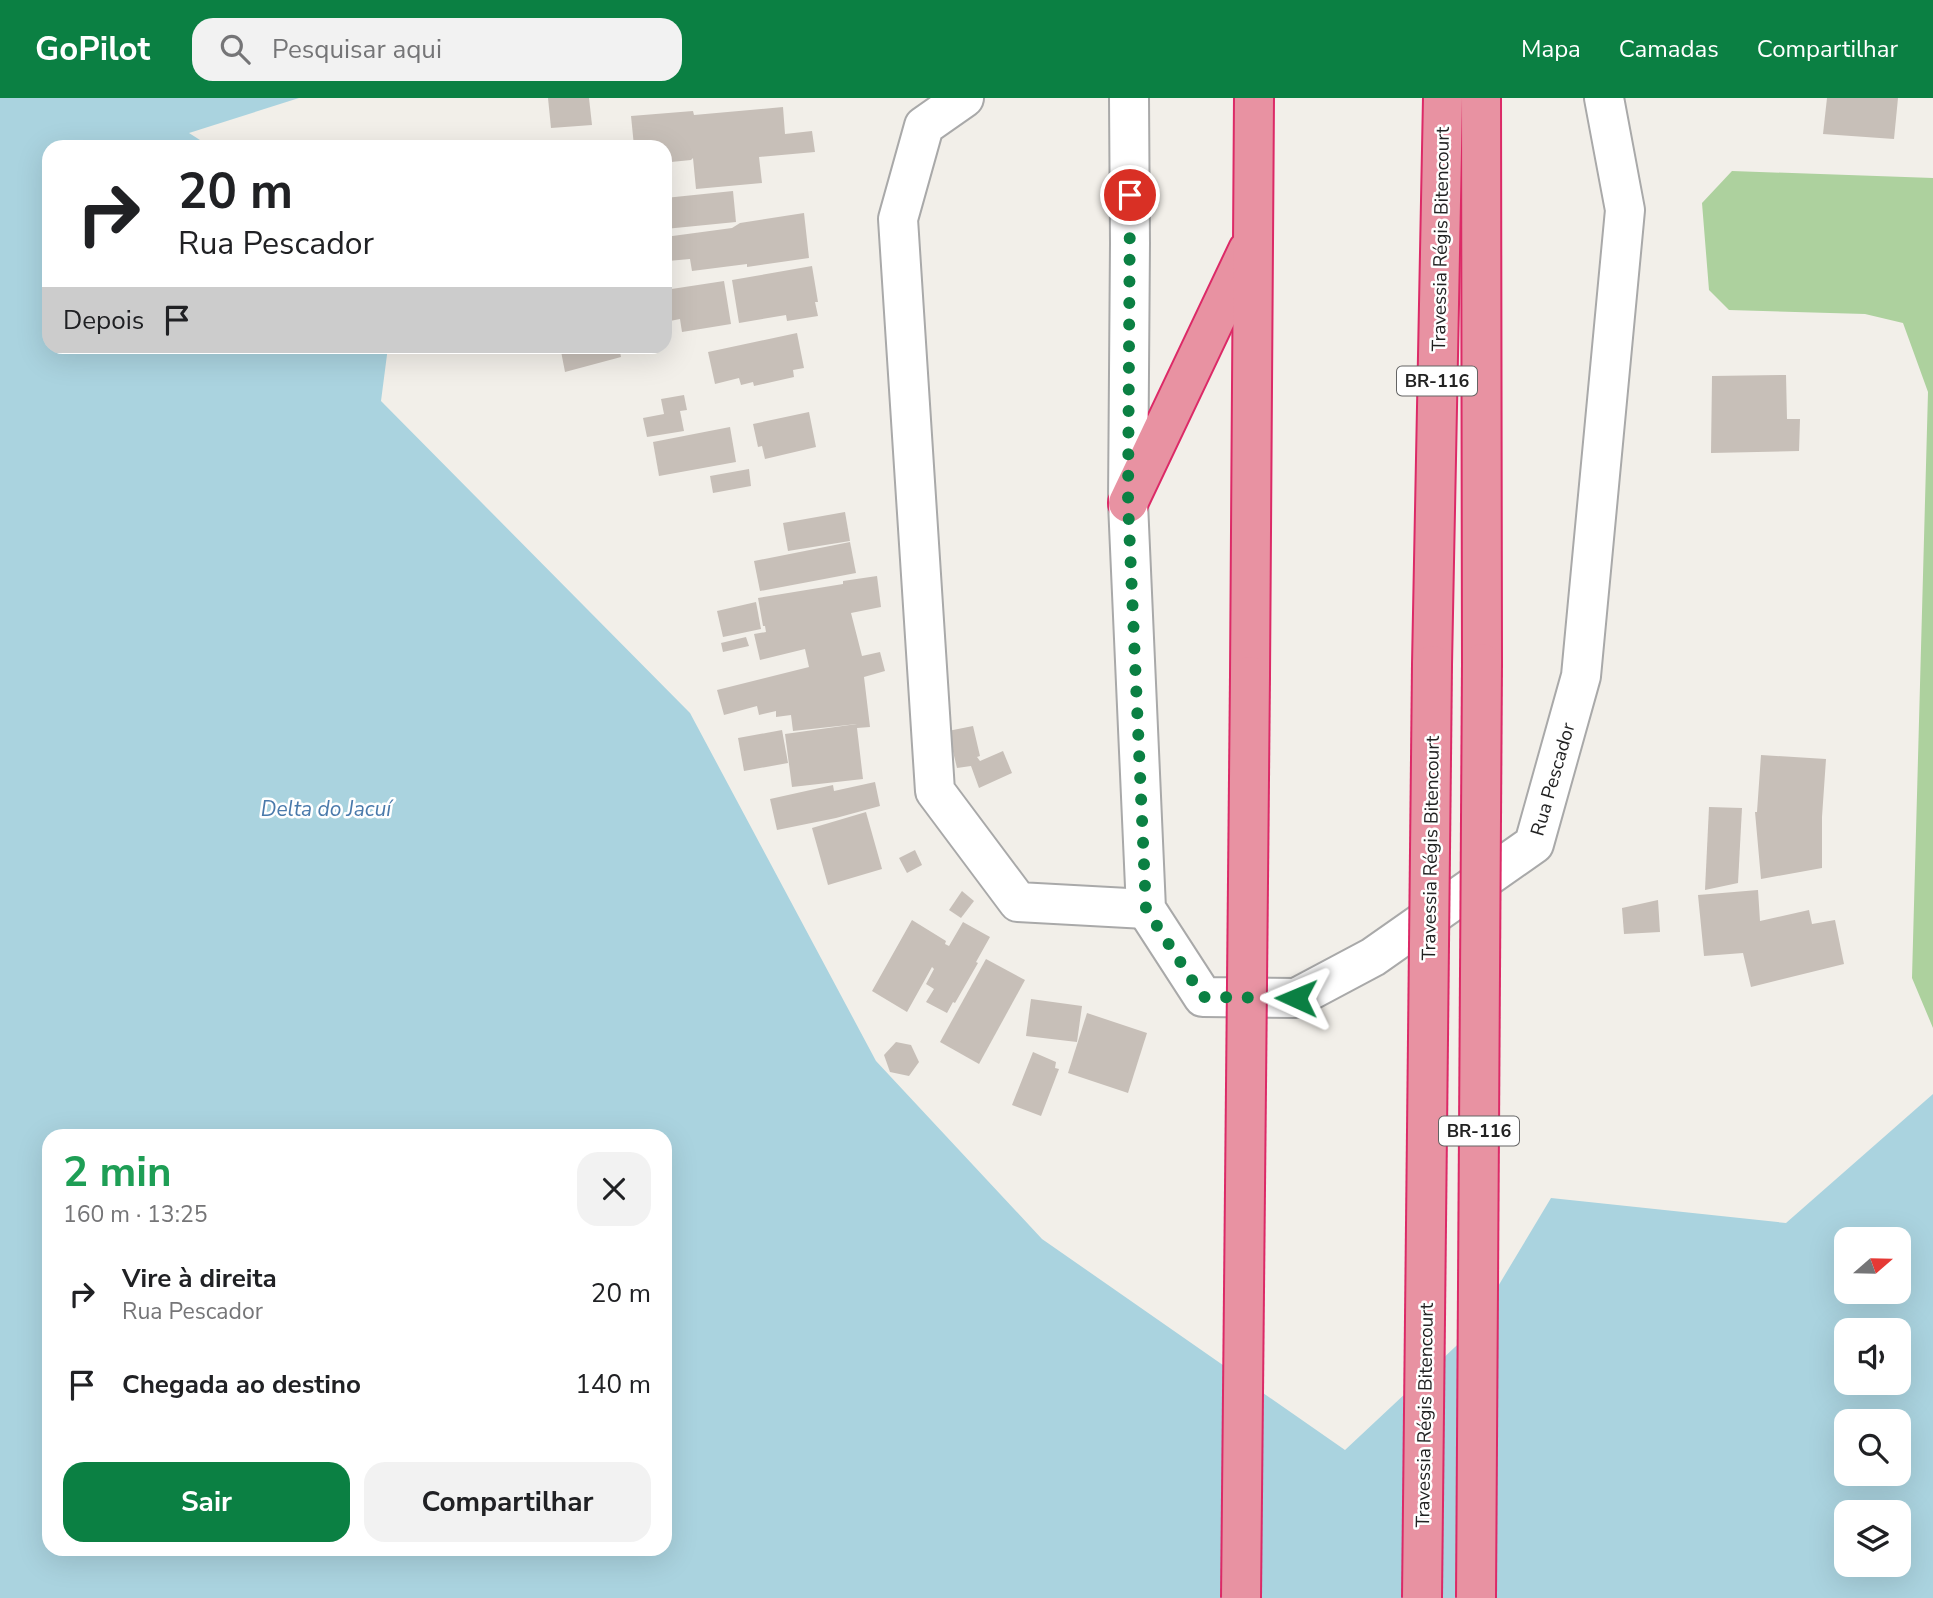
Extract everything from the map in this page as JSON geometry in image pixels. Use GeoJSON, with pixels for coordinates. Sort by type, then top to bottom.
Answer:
{"type":"FeatureCollection","features":[{"type":"Feature","properties":{"kind":"highway"},"geometry":{"type":"LineString","coordinates":[[1241,1598],[1254,98]]}},
{"type":"Feature","properties":{"kind":"highway","name":"Travessia Régis Bitencourt"},"geometry":{"type":"LineString","coordinates":[[1476,1598],[1482,663],[1481,98]]}},
{"type":"Feature","properties":{"kind":"highway","name":"Travessia Régis Bitencourt"},"geometry":{"type":"LineString","coordinates":[[1422,1598],[1432,665],[1442,103]]}},
{"type":"Feature","properties":{"kind":"highway"},"geometry":{"type":"LineString","coordinates":[[1128,503],[1253,239]]}},
{"type":"Feature","properties":{"kind":"street"},"geometry":{"type":"LineString","coordinates":[[964,98],[924,126],[898,219],[935,792],[1018,902],[1146,909],[1128,503],[1129,98]]}},
{"type":"Feature","properties":{"kind":"street","name":"Rua Pescador"},"geometry":{"type":"LineString","coordinates":[[1146,909],[1203,997],[1296,998],[1373,957],[1534,844],[1581,676],[1625,210],[1604,98]]}},
{"type":"Feature","properties":{"kind":"green space"},"geometry":{"type":"Polygon","coordinates":[[[1732,171],[1933,178],[1933,1028],[1912,978],[1928,392],[1903,323],[1865,314],[1729,310],[1709,290],[1702,203],[1732,171]]]}},
{"type":"Feature","properties":{"kind":"water","name":"Delta do Jacuí"},"geometry":{"type":"Polygon","coordinates":[[[0,98],[299,98],[189,133],[200,140],[42,140],[42,354],[387,354],[381,401],[690,713],[876,1061],[1042,1239],[1345,1450],[1470,1333],[1551,1198],[1786,1223],[1933,1094],[1933,1598],[0,1598],[0,98]]]}},
{"type":"Feature","properties":{"kind":"building"},"geometry":{"type":"Polygon","coordinates":[[[548,98],[589,98],[592,125],[551,128],[548,98]]]}},
{"type":"Feature","properties":{"kind":"building"},"geometry":{"type":"Polygon","coordinates":[[[1827,98],[1898,98],[1894,139],[1823,134],[1827,98]]]}},
{"type":"Feature","properties":{"kind":"building"},"geometry":{"type":"Polygon","coordinates":[[[783,107],[785,134],[812,131],[815,152],[759,157],[762,183],[696,189],[693,158],[672,162],[672,140],[633,140],[631,116],[693,111],[694,115],[783,107]]]}},
{"type":"Feature","properties":{"kind":"building"},"geometry":{"type":"Polygon","coordinates":[[[733,191],[736,222],[672,228],[672,197],[733,191]]]}},
{"type":"Feature","properties":{"kind":"building"},"geometry":{"type":"Polygon","coordinates":[[[804,213],[809,258],[692,271],[690,259],[672,261],[672,236],[732,228],[740,223],[804,213]]]}},
{"type":"Feature","properties":{"kind":"building"},"geometry":{"type":"Polygon","coordinates":[[[812,266],[818,316],[787,321],[786,315],[739,323],[732,280],[812,266]]]}},
{"type":"Feature","properties":{"kind":"building"},"geometry":{"type":"Polygon","coordinates":[[[724,281],[731,324],[682,332],[680,319],[672,321],[672,289],[724,281]]]}},
{"type":"Feature","properties":{"kind":"building"},"geometry":{"type":"Polygon","coordinates":[[[797,333],[804,368],[793,370],[794,377],[754,386],[753,382],[741,385],[739,378],[715,384],[708,352],[797,333]]]}},
{"type":"Feature","properties":{"kind":"building"},"geometry":{"type":"Polygon","coordinates":[[[562,354],[620,354],[621,357],[565,372],[562,354]]]}},
{"type":"Feature","properties":{"kind":"building"},"geometry":{"type":"Polygon","coordinates":[[[1786,375],[1787,419],[1800,419],[1799,451],[1711,453],[1712,376],[1786,375]]]}},
{"type":"Feature","properties":{"kind":"building"},"geometry":{"type":"Polygon","coordinates":[[[684,395],[687,410],[680,411],[684,431],[647,437],[643,418],[664,414],[661,399],[684,395]]]}},
{"type":"Feature","properties":{"kind":"building"},"geometry":{"type":"Polygon","coordinates":[[[809,412],[816,447],[765,459],[762,446],[758,447],[753,424],[809,412]]]}},
{"type":"Feature","properties":{"kind":"building"},"geometry":{"type":"Polygon","coordinates":[[[730,427],[736,462],[659,476],[653,442],[730,427]]]}},
{"type":"Feature","properties":{"kind":"building"},"geometry":{"type":"Polygon","coordinates":[[[749,469],[751,486],[713,493],[710,476],[749,469]]]}},
{"type":"Feature","properties":{"kind":"building"},"geometry":{"type":"Polygon","coordinates":[[[845,512],[850,541],[788,551],[783,523],[845,512]]]}},
{"type":"Feature","properties":{"kind":"building"},"geometry":{"type":"Polygon","coordinates":[[[850,542],[856,573],[760,591],[754,561],[850,542]]]}},
{"type":"Feature","properties":{"kind":"building"},"geometry":{"type":"Polygon","coordinates":[[[877,576],[881,607],[851,613],[862,656],[880,652],[885,671],[864,677],[870,727],[857,728],[863,779],[792,787],[785,734],[857,724],[793,731],[791,715],[776,717],[776,711],[759,715],[757,706],[724,715],[717,690],[809,667],[805,649],[760,660],[754,634],[766,632],[758,598],[877,576]]]}},
{"type":"Feature","properties":{"kind":"building"},"geometry":{"type":"Polygon","coordinates":[[[756,602],[761,629],[723,637],[717,611],[756,602]]]}},
{"type":"Feature","properties":{"kind":"building"},"geometry":{"type":"Polygon","coordinates":[[[746,637],[749,646],[723,652],[721,643],[746,637]]]}},
{"type":"Feature","properties":{"kind":"building"},"geometry":{"type":"Polygon","coordinates":[[[973,726],[980,756],[977,757],[980,761],[1003,751],[1012,773],[979,788],[971,766],[957,768],[948,731],[973,726]]]}},
{"type":"Feature","properties":{"kind":"building"},"geometry":{"type":"Polygon","coordinates":[[[782,730],[788,763],[744,771],[738,738],[782,730]]]}},
{"type":"Feature","properties":{"kind":"building"},"geometry":{"type":"Polygon","coordinates":[[[1761,755],[1826,759],[1822,868],[1761,879],[1755,812],[1761,755]]]}},
{"type":"Feature","properties":{"kind":"building"},"geometry":{"type":"Polygon","coordinates":[[[875,782],[880,806],[777,830],[770,799],[833,785],[834,791],[875,782]]]}},
{"type":"Feature","properties":{"kind":"building"},"geometry":{"type":"Polygon","coordinates":[[[1709,807],[1742,808],[1738,883],[1705,890],[1709,807]]]}},
{"type":"Feature","properties":{"kind":"building"},"geometry":{"type":"Polygon","coordinates":[[[866,812],[882,869],[828,885],[812,828],[866,812]]]}},
{"type":"Feature","properties":{"kind":"building"},"geometry":{"type":"Polygon","coordinates":[[[915,850],[922,865],[907,873],[899,858],[915,850]]]}},
{"type":"Feature","properties":{"kind":"building"},"geometry":{"type":"Polygon","coordinates":[[[1758,890],[1760,921],[1809,910],[1812,924],[1835,920],[1844,964],[1751,987],[1743,953],[1704,956],[1698,895],[1758,890]]]}},
{"type":"Feature","properties":{"kind":"building"},"geometry":{"type":"Polygon","coordinates":[[[962,891],[974,901],[961,918],[949,910],[962,891]]]}},
{"type":"Feature","properties":{"kind":"building"},"geometry":{"type":"Polygon","coordinates":[[[1658,900],[1660,932],[1624,934],[1622,908],[1658,900]]]}},
{"type":"Feature","properties":{"kind":"building"},"geometry":{"type":"Polygon","coordinates":[[[912,920],[946,941],[945,944],[949,946],[963,922],[990,937],[976,962],[978,963],[947,1013],[926,1002],[934,989],[926,984],[934,969],[932,967],[907,1012],[872,991],[912,920]]]}},
{"type":"Feature","properties":{"kind":"building"},"geometry":{"type":"Polygon","coordinates":[[[986,959],[1025,980],[979,1064],[940,1042],[986,959]]]}},
{"type":"Feature","properties":{"kind":"building"},"geometry":{"type":"Polygon","coordinates":[[[1031,999],[1082,1006],[1077,1042],[1026,1036],[1031,999]]]}},
{"type":"Feature","properties":{"kind":"building"},"geometry":{"type":"Polygon","coordinates":[[[1087,1013],[1147,1033],[1128,1093],[1068,1073],[1087,1013]]]}},
{"type":"Feature","properties":{"kind":"building"},"geometry":{"type":"Polygon","coordinates":[[[896,1042],[911,1045],[919,1062],[909,1076],[890,1072],[884,1055],[896,1042]]]}},
{"type":"Feature","properties":{"kind":"building"},"geometry":{"type":"Polygon","coordinates":[[[1033,1052],[1056,1062],[1055,1068],[1059,1069],[1041,1116],[1012,1105],[1033,1052]]]}},
{"type":"Feature","properties":{"kind":"route"},"geometry":{"type":"LineString","coordinates":[[1130,195],[1128,503],[1146,909],[1203,997],[1296,998]]}}]}
